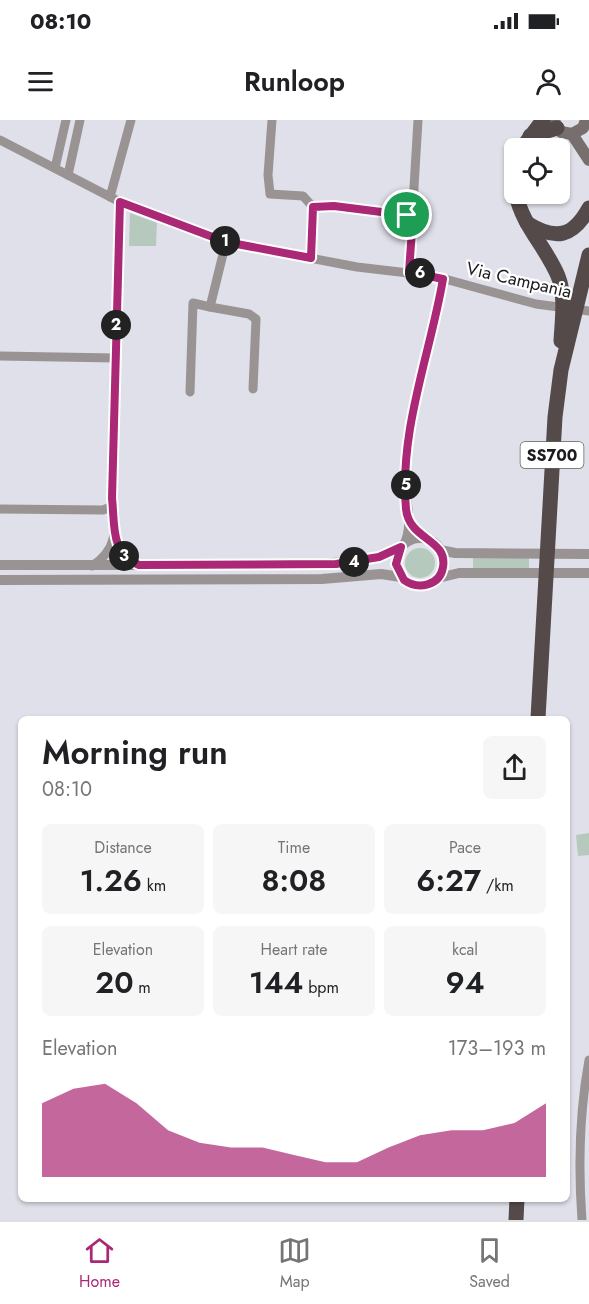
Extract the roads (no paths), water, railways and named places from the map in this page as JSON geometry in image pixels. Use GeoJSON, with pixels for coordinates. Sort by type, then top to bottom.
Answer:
{"type":"FeatureCollection","features":[{"type":"Feature","properties":{"kind":"highway"},"geometry":{"type":"LineString","coordinates":[[529,138],[543,120]]}},
{"type":"Feature","properties":{"kind":"highway"},"geometry":{"type":"LineString","coordinates":[[533,138],[555,124]]}},
{"type":"Feature","properties":{"kind":"highway"},"geometry":{"type":"LineString","coordinates":[[520,204],[527,223],[559,279],[567,325]]}},
{"type":"Feature","properties":{"kind":"highway"},"geometry":{"type":"LineString","coordinates":[[527,223],[552,235],[564,233],[576,228],[589,207]]}},
{"type":"Feature","properties":{"kind":"highway"},"geometry":{"type":"LineString","coordinates":[[567,325],[589,255]]}},
{"type":"Feature","properties":{"kind":"highway","name":"SS700"},"geometry":{"type":"LineString","coordinates":[[538,716],[546,541],[555,417],[567,325]]}},
{"type":"Feature","properties":{"kind":"highway"},"geometry":{"type":"LineString","coordinates":[[516,1220],[517,1202]]}},
{"type":"Feature","properties":{"kind":"main road"},"geometry":{"type":"LineString","coordinates":[[572,134],[580,131],[586,122]]}},
{"type":"Feature","properties":{"kind":"main road"},"geometry":{"type":"LineString","coordinates":[[586,122],[589,138]]}},
{"type":"Feature","properties":{"kind":"main road"},"geometry":{"type":"LineString","coordinates":[[555,124],[572,134],[589,160]]}},
{"type":"Feature","properties":{"kind":"street"},"geometry":{"type":"LineString","coordinates":[[55,168],[66,120]]}},
{"type":"Feature","properties":{"kind":"street"},"geometry":{"type":"LineString","coordinates":[[68,175],[80,120]]}},
{"type":"Feature","properties":{"kind":"street"},"geometry":{"type":"LineString","coordinates":[[110,197],[131,120]]}},
{"type":"Feature","properties":{"kind":"street"},"geometry":{"type":"LineString","coordinates":[[272,120],[269,147],[270,194],[303,196],[313,207],[311,258]]}},
{"type":"Feature","properties":{"kind":"street"},"geometry":{"type":"LineString","coordinates":[[409,272],[413,216],[412,187],[418,120]]}},
{"type":"Feature","properties":{"kind":"street","name":"Via Campania"},"geometry":{"type":"LineString","coordinates":[[0,140],[120,202],[226,242],[357,267],[409,272],[536,304],[589,311]]}},
{"type":"Feature","properties":{"kind":"street"},"geometry":{"type":"LineString","coordinates":[[92,566],[107,554],[114,536],[120,202]]}},
{"type":"Feature","properties":{"kind":"street"},"geometry":{"type":"LineString","coordinates":[[313,207],[334,206],[413,216]]}},
{"type":"Feature","properties":{"kind":"street"},"geometry":{"type":"LineString","coordinates":[[210,307],[226,242]]}},
{"type":"Feature","properties":{"kind":"street"},"geometry":{"type":"LineString","coordinates":[[443,279],[435,327],[418,383],[409,439],[405,477],[406,510],[409,522],[423,539],[440,550],[455,553],[589,554]]}},
{"type":"Feature","properties":{"kind":"street"},"geometry":{"type":"LineString","coordinates":[[190,392],[193,303],[249,314],[256,319],[253,389]]}},
{"type":"Feature","properties":{"kind":"street"},"geometry":{"type":"LineString","coordinates":[[0,356],[116,358]]}},
{"type":"Feature","properties":{"kind":"street"},"geometry":{"type":"LineString","coordinates":[[0,509],[103,510],[113,506]]}},
{"type":"Feature","properties":{"kind":"street"},"geometry":{"type":"LineString","coordinates":[[409,522],[396,564],[401,577],[408,583],[421,586],[438,578],[459,573],[589,573]]}},
{"type":"Feature","properties":{"kind":"street"},"geometry":{"type":"LineString","coordinates":[[114,536],[123,555],[139,565]]}},
{"type":"Feature","properties":{"kind":"street"},"geometry":{"type":"LineString","coordinates":[[0,565],[336,564],[379,557],[413,539],[423,539]]}},
{"type":"Feature","properties":{"kind":"street"},"geometry":{"type":"LineString","coordinates":[[438,578],[444,564],[440,550]]}},
{"type":"Feature","properties":{"kind":"street"},"geometry":{"type":"LineString","coordinates":[[0,580],[322,579],[381,574],[401,577]]}},
{"type":"Feature","properties":{"kind":"street"},"geometry":{"type":"LineString","coordinates":[[582,1220],[578,1155],[581,1104],[589,1060]]}}]}
